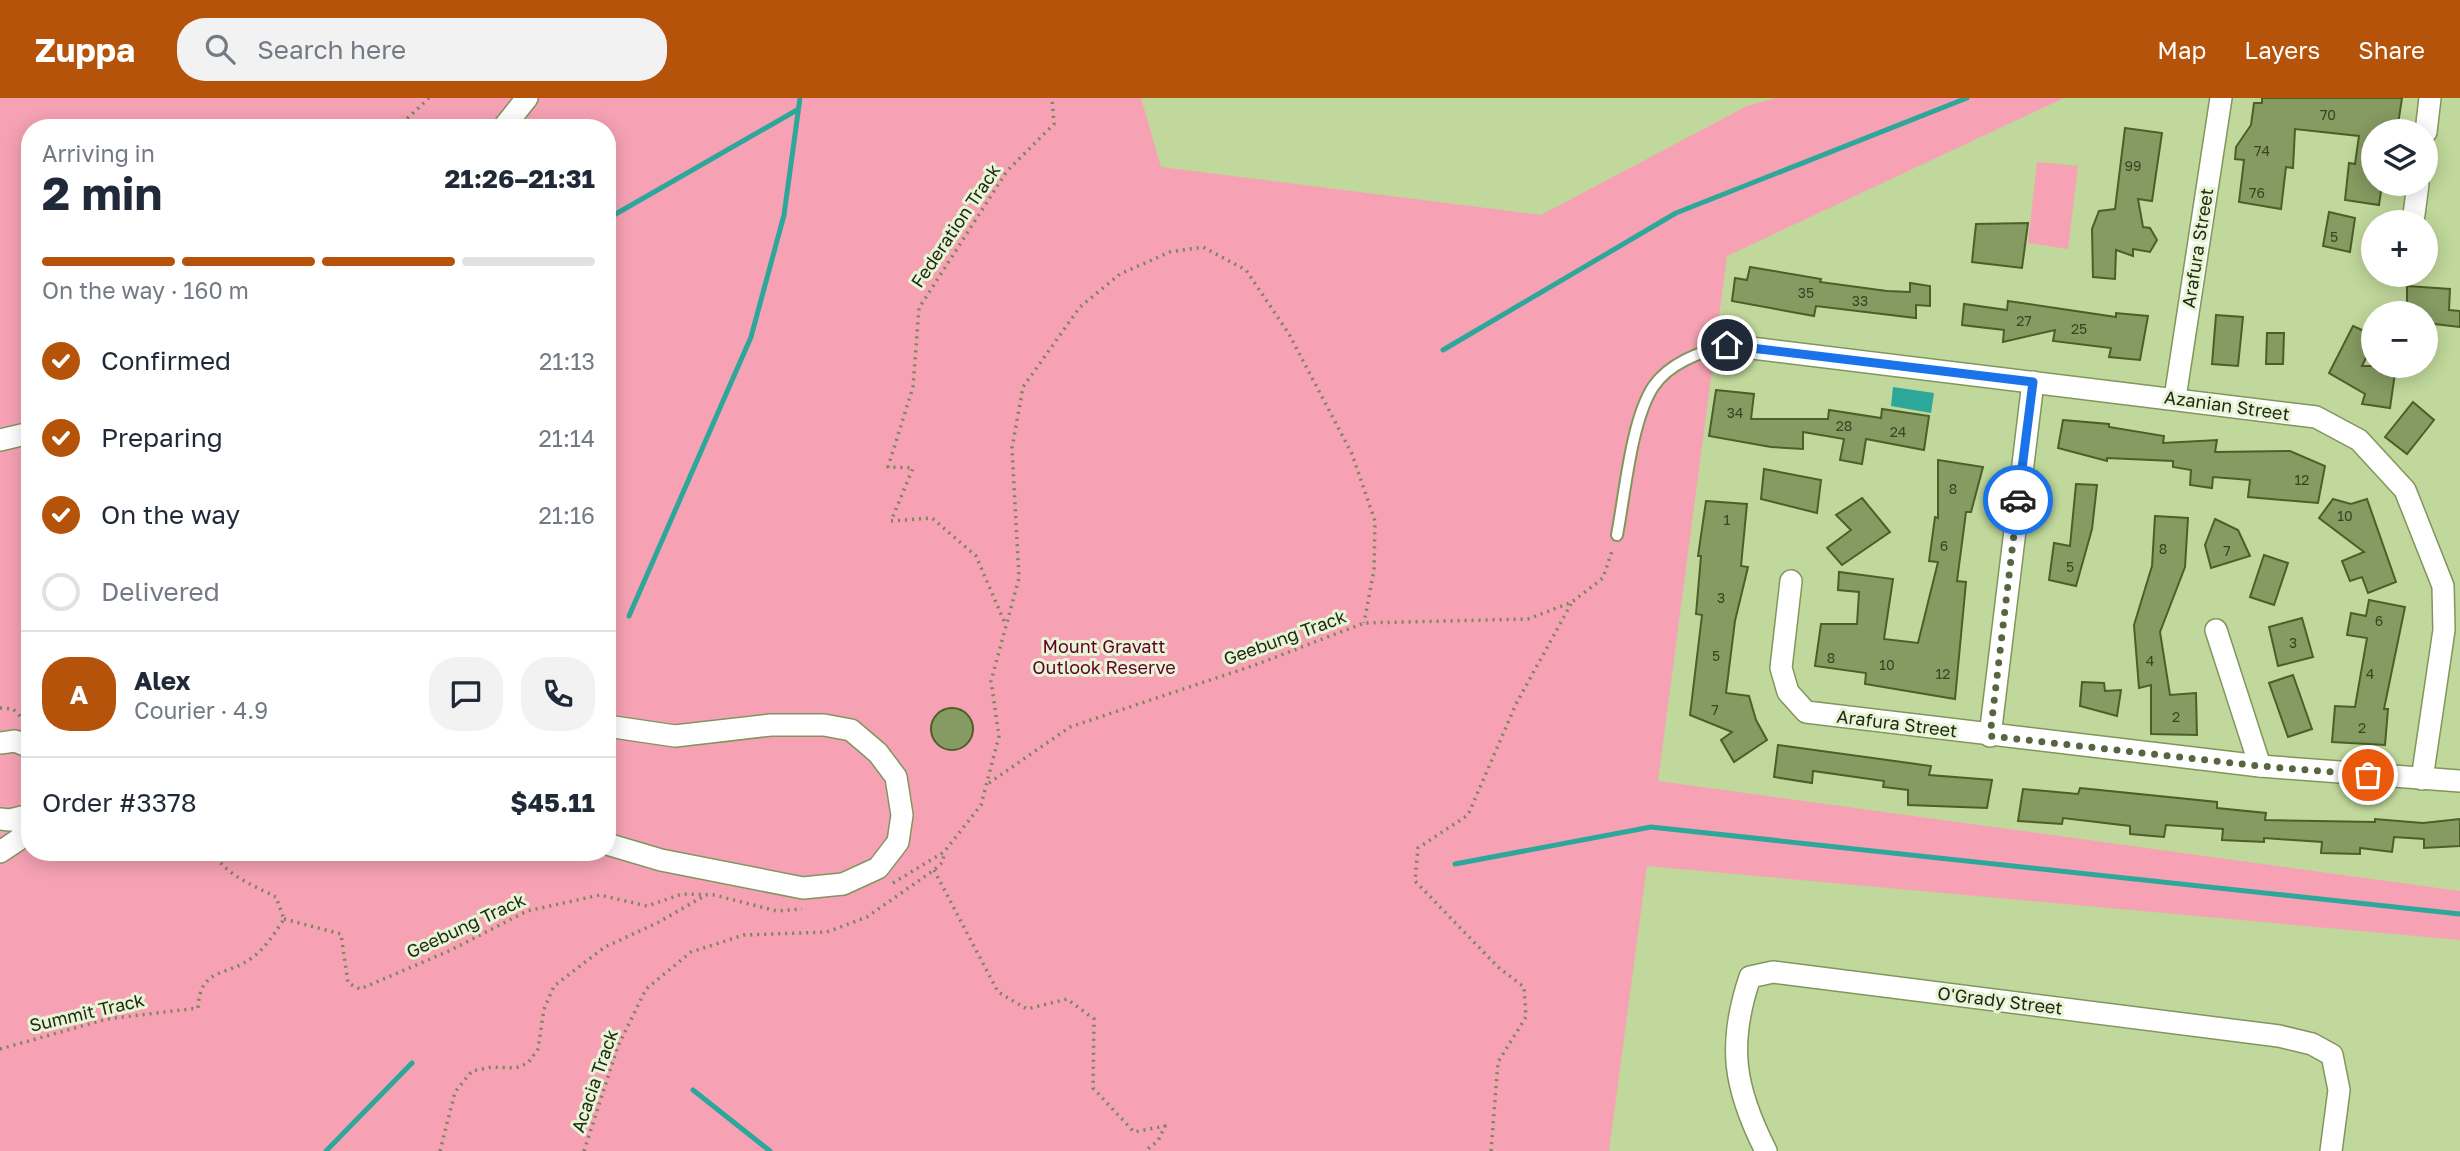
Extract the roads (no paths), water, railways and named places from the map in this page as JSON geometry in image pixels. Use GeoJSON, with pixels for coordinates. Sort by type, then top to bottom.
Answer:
{"type":"FeatureCollection","features":[{"type":"Feature","properties":{"kind":"street"},"geometry":{"type":"LineString","coordinates":[[510,119],[527,98]]}},
{"type":"Feature","properties":{"kind":"street","name":"Arafura Street"},"geometry":{"type":"LineString","coordinates":[[2175,398],[2221,98]]}},
{"type":"Feature","properties":{"kind":"street"},"geometry":{"type":"LineString","coordinates":[[2428,119],[2430,98]]}},
{"type":"Feature","properties":{"kind":"street","name":"Azanian Street"},"geometry":{"type":"LineString","coordinates":[[1727,345],[2316,417],[2360,440],[2405,490],[2443,586],[2444,630],[2422,779]]}},
{"type":"Feature","properties":{"kind":"street"},"geometry":{"type":"LineString","coordinates":[[1990,736],[2033,382]]}},
{"type":"Feature","properties":{"kind":"street"},"geometry":{"type":"LineString","coordinates":[[0,440],[21,435]]}},
{"type":"Feature","properties":{"kind":"street","name":"Arafura Street"},"geometry":{"type":"LineString","coordinates":[[1791,581],[1781,668],[1788,692],[1805,712],[2260,766],[2460,781]]}},
{"type":"Feature","properties":{"kind":"street"},"geometry":{"type":"LineString","coordinates":[[2216,630],[2260,766]]}},
{"type":"Feature","properties":{"kind":"street"},"geometry":{"type":"LineString","coordinates":[[616,727],[675,736],[771,725],[824,725],[851,730],[878,753],[896,776],[902,816],[898,842],[878,868],[843,884],[803,888],[661,860],[616,847]]}},
{"type":"Feature","properties":{"kind":"street"},"geometry":{"type":"LineString","coordinates":[[0,743],[15,741],[21,743]]}},
{"type":"Feature","properties":{"kind":"street"},"geometry":{"type":"LineString","coordinates":[[0,819],[21,819]]}},
{"type":"Feature","properties":{"kind":"street"},"geometry":{"type":"LineString","coordinates":[[0,852],[21,836]]}},
{"type":"Feature","properties":{"kind":"street","name":"O'Grady Street"},"geometry":{"type":"LineString","coordinates":[[1766,1151],[1746,1112],[1735,1066],[1742,1002],[1750,977],[1773,972],[2279,1036],[2312,1044],[2332,1055],[2335,1067],[2339,1090],[2331,1151]]}},
{"type":"Feature","properties":{"kind":"lane"},"geometry":{"type":"LineString","coordinates":[[1617,535],[1640,412],[1654,385],[1681,362],[1727,345]]}},
{"type":"Feature","properties":{"kind":"water"},"geometry":{"type":"Polygon","coordinates":[[[1893,387],[1934,393],[1931,413],[1891,406],[1893,387]]]}},
{"type":"Feature","properties":{"kind":"waterway"},"geometry":{"type":"LineString","coordinates":[[629,616],[751,337],[784,215],[800,98]]}},
{"type":"Feature","properties":{"kind":"waterway"},"geometry":{"type":"LineString","coordinates":[[1443,350],[1676,213],[1967,98]]}},
{"type":"Feature","properties":{"kind":"waterway"},"geometry":{"type":"LineString","coordinates":[[616,214],[797,110]]}},
{"type":"Feature","properties":{"kind":"waterway"},"geometry":{"type":"LineString","coordinates":[[1455,864],[1651,827],[2460,914]]}},
{"type":"Feature","properties":{"kind":"waterway"},"geometry":{"type":"LineString","coordinates":[[326,1151],[412,1063]]}},
{"type":"Feature","properties":{"kind":"waterway"},"geometry":{"type":"LineString","coordinates":[[693,1090],[770,1151]]}},
{"type":"Feature","properties":{"kind":"park label","name":"Mount Gravatt Outlook Reserve"},"geometry":{"type":"Point","coordinates":[1104,657]}}]}
